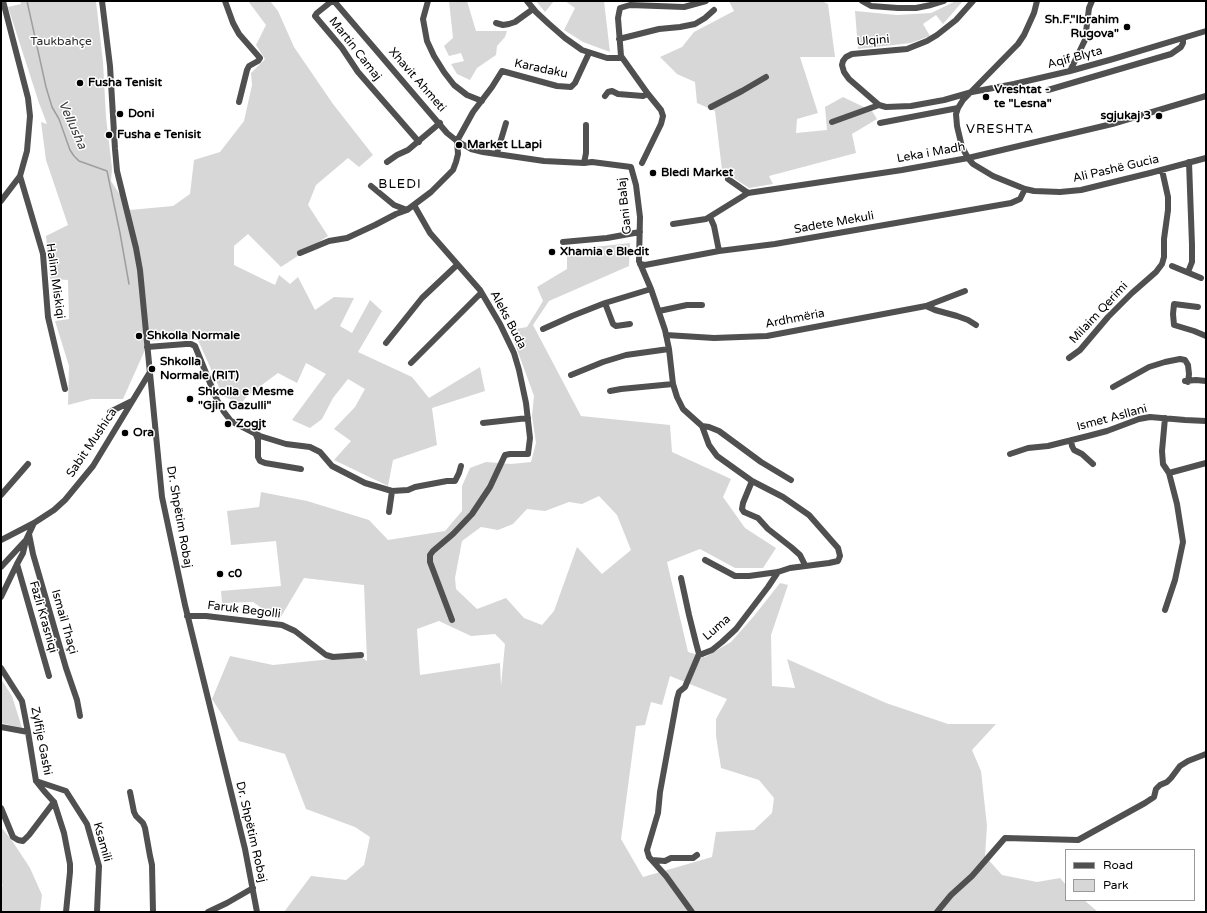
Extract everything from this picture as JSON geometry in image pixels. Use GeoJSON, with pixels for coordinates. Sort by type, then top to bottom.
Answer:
{"type":"FeatureCollection","features":[{"type":"Feature","properties":{"kind":"street"},"geometry":{"type":"LineString","coordinates":[[1,202],[20,176],[27,151],[30,116],[28,98],[3,1]]}},
{"type":"Feature","properties":{"kind":"street","name":"Dr. Shpëtim Robaj"},"geometry":{"type":"LineString","coordinates":[[102,1],[110,66],[117,171],[138,258],[160,489],[188,616],[245,849],[257,912]]}},
{"type":"Feature","properties":{"kind":"street"},"geometry":{"type":"LineString","coordinates":[[225,1],[233,23],[239,34],[260,58],[258,61],[249,66],[247,70],[239,102]]}},
{"type":"Feature","properties":{"kind":"street","name":"Martin Camaj"},"geometry":{"type":"LineString","coordinates":[[333,1],[315,16],[342,48],[358,72],[419,142]]}},
{"type":"Feature","properties":{"kind":"street","name":"Xhavit Ahmeti"},"geometry":{"type":"LineString","coordinates":[[333,1],[452,137],[471,149],[554,162],[592,162],[631,167]]}},
{"type":"Feature","properties":{"kind":"street"},"geometry":{"type":"LineString","coordinates":[[428,1],[422,19],[427,41],[434,56],[454,85],[468,95],[482,101]]}},
{"type":"Feature","properties":{"kind":"street"},"geometry":{"type":"LineString","coordinates":[[527,1],[549,24],[582,50],[607,58],[622,58]]}},
{"type":"Feature","properties":{"kind":"street"},"geometry":{"type":"LineString","coordinates":[[642,163],[661,124],[663,116],[661,110],[622,58],[618,18],[620,8],[630,3],[661,4],[684,7],[706,1]]}},
{"type":"Feature","properties":{"kind":"street"},"geometry":{"type":"LineString","coordinates":[[862,1],[870,6],[898,8],[923,6],[944,1]]}},
{"type":"Feature","properties":{"kind":"street","name":"Ulqini"},"geometry":{"type":"LineString","coordinates":[[880,105],[849,79],[844,72],[842,65],[846,57],[852,54],[907,48],[927,41],[956,20],[973,1]]}},
{"type":"Feature","properties":{"kind":"street"},"geometry":{"type":"LineString","coordinates":[[880,123],[958,108],[1018,44],[1024,35],[1034,13],[1037,1]]}},
{"type":"Feature","properties":{"kind":"street"},"geometry":{"type":"LineString","coordinates":[[1070,71],[1085,40],[1089,8],[1092,1]]}},
{"type":"Feature","properties":{"kind":"street"},"geometry":{"type":"LineString","coordinates":[[496,23],[503,25],[515,22],[533,9]]}},
{"type":"Feature","properties":{"kind":"street"},"geometry":{"type":"LineString","coordinates":[[619,39],[695,24],[714,10]]}},
{"type":"Feature","properties":{"kind":"street","name":"Aqif Blyta"},"geometry":{"type":"LineString","coordinates":[[972,92],[1070,71],[1206,31]]}},
{"type":"Feature","properties":{"kind":"street"},"geometry":{"type":"LineString","coordinates":[[1048,90],[1170,54],[1181,47],[1183,38]]}},
{"type":"Feature","properties":{"kind":"street","name":"Karadaku"},"geometry":{"type":"LineString","coordinates":[[457,141],[473,112],[502,71],[557,86],[571,87],[575,83],[589,52]]}},
{"type":"Feature","properties":{"kind":"street"},"geometry":{"type":"LineString","coordinates":[[711,106],[766,77]]}},
{"type":"Feature","properties":{"kind":"street"},"geometry":{"type":"LineString","coordinates":[[604,96],[608,92],[612,91],[618,94],[643,96],[648,94]]}},
{"type":"Feature","properties":{"kind":"street"},"geometry":{"type":"LineString","coordinates":[[832,122],[880,105],[886,107],[911,106],[944,100],[972,92]]}},
{"type":"Feature","properties":{"kind":"street","name":"Leka i Madh"},"geometry":{"type":"LineString","coordinates":[[673,224],[706,219],[748,193],[902,170],[968,158],[1112,124],[1206,96]]}},
{"type":"Feature","properties":{"kind":"street","name":"Ali Pashë Gucia"},"geometry":{"type":"LineString","coordinates":[[958,108],[956,114],[957,126],[962,147],[973,164],[982,170],[1010,183],[1034,191],[1054,192],[1081,190],[1206,158]]}},
{"type":"Feature","properties":{"kind":"street"},"geometry":{"type":"LineString","coordinates":[[387,162],[419,142],[440,123]]}},
{"type":"Feature","properties":{"kind":"street"},"geometry":{"type":"LineString","coordinates":[[497,154],[506,123]]}},
{"type":"Feature","properties":{"kind":"street"},"geometry":{"type":"LineString","coordinates":[[584,162],[586,153],[586,125]]}},
{"type":"Feature","properties":{"kind":"street"},"geometry":{"type":"LineString","coordinates":[[300,253],[328,241],[347,238],[407,210],[431,192],[453,170],[458,154],[457,141]]}},
{"type":"Feature","properties":{"kind":"street"},"geometry":{"type":"LineString","coordinates":[[1188,272],[1192,262],[1190,162]]}},
{"type":"Feature","properties":{"kind":"street","name":"Gani Balaj"},"geometry":{"type":"LineString","coordinates":[[631,167],[636,185],[640,217],[640,264],[651,289],[666,334],[673,384],[677,397],[683,409],[702,426]]}},
{"type":"Feature","properties":{"kind":"street","name":"Milaim Qerimi"},"geometry":{"type":"LineString","coordinates":[[1070,358],[1080,350],[1108,317],[1156,272],[1162,264],[1164,257],[1168,197],[1162,170]]}},
{"type":"Feature","properties":{"kind":"street","name":"Halim Miskiqi"},"geometry":{"type":"LineString","coordinates":[[20,176],[43,254],[48,317],[65,389]]}},
{"type":"Feature","properties":{"kind":"street"},"geometry":{"type":"LineString","coordinates":[[728,179],[748,193]]}},
{"type":"Feature","properties":{"kind":"street"},"geometry":{"type":"LineString","coordinates":[[371,186],[394,205],[407,210]]}},
{"type":"Feature","properties":{"kind":"street","name":"Sadete Mekuli"},"geometry":{"type":"LineString","coordinates":[[640,264],[645,265],[718,251],[775,244],[1011,203],[1020,198],[1025,189]]}},
{"type":"Feature","properties":{"kind":"street","name":"Aleks Buda"},"geometry":{"type":"LineString","coordinates":[[414,205],[430,233],[481,293],[500,324],[514,353],[519,370],[528,418],[530,438],[528,454],[510,454],[504,456],[490,486],[472,514],[453,534],[433,551],[430,556],[430,562],[452,620]]}},
{"type":"Feature","properties":{"kind":"street"},"geometry":{"type":"LineString","coordinates":[[710,217],[714,226],[718,251]]}},
{"type":"Feature","properties":{"kind":"street"},"geometry":{"type":"LineString","coordinates":[[563,242],[607,238],[640,232]]}},
{"type":"Feature","properties":{"kind":"street"},"geometry":{"type":"LineString","coordinates":[[386,343],[422,298],[457,265]]}},
{"type":"Feature","properties":{"kind":"street"},"geometry":{"type":"LineString","coordinates":[[1172,266],[1201,278]]}},
{"type":"Feature","properties":{"kind":"street"},"geometry":{"type":"LineString","coordinates":[[543,329],[605,303],[651,289]]}},
{"type":"Feature","properties":{"kind":"street","name":"Ardhmëria"},"geometry":{"type":"LineString","coordinates":[[666,334],[714,338],[767,336],[926,306],[965,290]]}},
{"type":"Feature","properties":{"kind":"street"},"geometry":{"type":"LineString","coordinates":[[411,363],[481,293]]}},
{"type":"Feature","properties":{"kind":"street"},"geometry":{"type":"LineString","coordinates":[[605,303],[613,324],[616,326],[630,324]]}},
{"type":"Feature","properties":{"kind":"street"},"geometry":{"type":"LineString","coordinates":[[1198,307],[1174,304],[1174,325],[1206,336]]}},
{"type":"Feature","properties":{"kind":"street"},"geometry":{"type":"LineString","coordinates":[[659,311],[687,305],[702,305]]}},
{"type":"Feature","properties":{"kind":"street","name":"Ardhmëria"},"geometry":{"type":"LineString","coordinates":[[926,306],[958,316],[976,325]]}},
{"type":"Feature","properties":{"kind":"street"},"geometry":{"type":"LineString","coordinates":[[147,347],[186,344],[195,346],[218,400],[224,412],[232,421],[256,435],[286,444],[310,447],[320,452],[332,466],[365,483],[392,491],[408,490],[455,481],[461,466]]}},
{"type":"Feature","properties":{"kind":"street"},"geometry":{"type":"LineString","coordinates":[[571,375],[603,362],[626,355],[669,349]]}},
{"type":"Feature","properties":{"kind":"street"},"geometry":{"type":"LineString","coordinates":[[1113,387],[1149,367],[1180,359],[1185,360],[1188,365],[1189,374],[1186,381],[1206,381]]}},
{"type":"Feature","properties":{"kind":"street","name":"Sabit Mushica"},"geometry":{"type":"LineString","coordinates":[[1,540],[34,523],[54,510],[81,482],[93,466],[150,372]]}},
{"type":"Feature","properties":{"kind":"street"},"geometry":{"type":"LineString","coordinates":[[610,391],[673,384]]}},
{"type":"Feature","properties":{"kind":"street"},"geometry":{"type":"LineString","coordinates":[[110,412],[132,401]]}},
{"type":"Feature","properties":{"kind":"street","name":"Ismet Asllani"},"geometry":{"type":"LineString","coordinates":[[1010,454],[1028,448],[1048,446],[1071,440],[1150,417],[1206,421]]}},
{"type":"Feature","properties":{"kind":"street"},"geometry":{"type":"LineString","coordinates":[[483,423],[528,418]]}},
{"type":"Feature","properties":{"kind":"street"},"geometry":{"type":"LineString","coordinates":[[1165,418],[1162,451],[1163,464],[1169,473],[1177,504],[1183,542],[1175,580],[1165,610]]}},
{"type":"Feature","properties":{"kind":"street"},"geometry":{"type":"LineString","coordinates":[[705,560],[735,576],[749,576],[778,572],[805,565],[829,563],[838,561],[840,556],[838,548],[808,515],[783,497],[752,480],[717,456],[709,445],[702,426],[719,431],[761,462],[791,480]]}},
{"type":"Feature","properties":{"kind":"street"},"geometry":{"type":"LineString","coordinates":[[256,435],[258,440],[258,458],[260,461],[301,469]]}},
{"type":"Feature","properties":{"kind":"street","name":"Ismet Asllani"},"geometry":{"type":"LineString","coordinates":[[1071,440],[1074,450],[1082,454],[1093,464]]}},
{"type":"Feature","properties":{"kind":"street"},"geometry":{"type":"LineString","coordinates":[[1,495],[28,464]]}},
{"type":"Feature","properties":{"kind":"street"},"geometry":{"type":"LineString","coordinates":[[1169,473],[1206,464]]}},
{"type":"Feature","properties":{"kind":"street"},"geometry":{"type":"LineString","coordinates":[[752,480],[742,509],[744,512],[758,518],[768,529],[791,546],[800,555],[805,565]]}},
{"type":"Feature","properties":{"kind":"street"},"geometry":{"type":"LineString","coordinates":[[389,512],[392,491]]}},
{"type":"Feature","properties":{"kind":"street"},"geometry":{"type":"LineString","coordinates":[[1,597],[24,553],[28,537],[34,523]]}},
{"type":"Feature","properties":{"kind":"street"},"geometry":{"type":"LineString","coordinates":[[1,567],[28,537]]}},
{"type":"Feature","properties":{"kind":"street","name":"Ismail Thaçi"},"geometry":{"type":"LineString","coordinates":[[28,537],[66,668],[77,700],[80,716]]}},
{"type":"Feature","properties":{"kind":"street","name":"Fazli Krasniqi"},"geometry":{"type":"LineString","coordinates":[[17,564],[49,676]]}},
{"type":"Feature","properties":{"kind":"street","name":"Luma"},"geometry":{"type":"LineString","coordinates":[[681,578],[699,654],[702,654],[712,650],[736,630],[778,572]]}},
{"type":"Feature","properties":{"kind":"street","name":"Faruk Begolli"},"geometry":{"type":"LineString","coordinates":[[188,616],[206,616],[282,625],[295,631],[326,655],[333,657],[360,655]]}},
{"type":"Feature","properties":{"kind":"street"},"geometry":{"type":"LineString","coordinates":[[692,912],[666,876],[649,856],[647,850],[658,813],[660,792],[677,699],[679,692],[685,687],[699,654]]}},
{"type":"Feature","properties":{"kind":"street","name":"Zylfije Gashi"},"geometry":{"type":"LineString","coordinates":[[1,668],[22,701],[36,781],[54,802],[64,833],[70,864],[66,912]]}},
{"type":"Feature","properties":{"kind":"street"},"geometry":{"type":"LineString","coordinates":[[1,727],[28,732]]}},
{"type":"Feature","properties":{"kind":"street"},"geometry":{"type":"LineString","coordinates":[[937,912],[947,899],[972,876],[1005,838],[1078,840],[1154,797],[1156,789],[1160,784],[1167,782],[1180,766],[1206,754]]}},
{"type":"Feature","properties":{"kind":"street","name":"Ksamili"},"geometry":{"type":"LineString","coordinates":[[36,781],[66,791],[87,824],[99,866],[97,912]]}},
{"type":"Feature","properties":{"kind":"street"},"geometry":{"type":"LineString","coordinates":[[130,792],[134,812],[145,828],[152,865],[153,912]]}},
{"type":"Feature","properties":{"kind":"street"},"geometry":{"type":"LineString","coordinates":[[1,808],[13,837],[23,841],[54,802]]}},
{"type":"Feature","properties":{"kind":"street"},"geometry":{"type":"LineString","coordinates":[[652,860],[665,861],[671,858],[692,858],[697,855]]}},
{"type":"Feature","properties":{"kind":"street"},"geometry":{"type":"LineString","coordinates":[[208,912],[253,888]]}},
{"type":"Feature","properties":{"kind":"green space","name":"Taukbahçe"},"geometry":{"type":"Polygon","coordinates":[[[20,1],[96,1],[112,168],[111,181],[130,210],[173,206],[190,194],[194,160],[220,152],[244,121],[252,85],[251,73],[265,59],[256,45],[266,25],[248,1],[270,1],[278,11],[294,47],[333,104],[373,155],[359,167],[348,158],[316,185],[308,205],[328,236],[281,267],[248,234],[234,246],[234,265],[275,285],[279,275],[290,284],[298,277],[315,310],[334,297],[354,298],[340,326],[352,333],[370,300],[382,311],[358,352],[412,377],[429,398],[480,367],[485,391],[432,408],[437,445],[393,460],[388,486],[334,460],[351,441],[334,429],[355,407],[365,389],[348,379],[333,398],[322,419],[310,428],[292,420],[326,374],[306,363],[297,383],[278,373],[247,396],[241,404],[223,396],[198,340],[183,339],[149,341],[123,399],[91,399],[68,405],[69,366],[55,321],[69,319],[68,280],[50,279],[46,236],[68,225],[46,160],[41,122],[47,124],[8,7],[21,4],[20,1]]]}},
{"type":"Feature","properties":{"kind":"green space"},"geometry":{"type":"Polygon","coordinates":[[[449,1],[467,1],[476,31],[507,31],[505,37],[497,46],[496,55],[477,68],[470,80],[457,74],[451,64],[464,61],[461,53],[449,56],[444,46],[453,38],[449,1]]]}},
{"type":"Feature","properties":{"kind":"green space"},"geometry":{"type":"Polygon","coordinates":[[[536,1],[554,1],[545,12],[536,1]]]}},
{"type":"Feature","properties":{"kind":"green space"},"geometry":{"type":"Polygon","coordinates":[[[565,1],[604,1],[610,52],[583,42],[564,30],[575,8],[565,1]]]}},
{"type":"Feature","properties":{"kind":"green space"},"geometry":{"type":"Polygon","coordinates":[[[729,1],[822,1],[828,4],[835,57],[800,57],[818,113],[797,119],[796,133],[827,130],[825,107],[843,97],[872,111],[877,119],[852,134],[856,153],[769,176],[773,184],[749,188],[722,170],[715,111],[697,103],[695,82],[677,74],[660,57],[682,47],[694,32],[734,11],[729,1]]]}},
{"type":"Feature","properties":{"kind":"green space"},"geometry":{"type":"Polygon","coordinates":[[[956,1],[963,1],[943,24],[936,15],[923,24],[930,36],[911,43],[858,49],[855,11],[897,15],[931,13],[956,1]]]}},
{"type":"Feature","properties":{"kind":"green space"},"geometry":{"type":"Polygon","coordinates":[[[630,243],[629,266],[549,301],[533,325],[581,416],[670,425],[672,452],[731,479],[723,497],[745,528],[776,548],[763,568],[735,568],[700,549],[667,562],[688,652],[705,657],[731,642],[780,583],[788,585],[771,635],[772,686],[795,688],[787,659],[886,703],[948,724],[996,724],[972,750],[981,771],[987,826],[985,856],[1002,875],[1037,882],[1060,878],[1065,884],[1065,901],[1085,901],[1098,912],[284,912],[311,876],[346,880],[364,865],[370,837],[355,827],[306,809],[285,754],[239,741],[212,699],[230,656],[273,665],[360,656],[367,661],[364,585],[304,578],[279,620],[253,602],[222,603],[221,591],[281,586],[276,541],[231,545],[227,511],[259,507],[261,492],[307,501],[369,520],[388,540],[445,531],[462,511],[462,486],[470,468],[486,462],[511,464],[531,462],[536,443],[532,416],[534,396],[510,330],[527,327],[543,301],[537,287],[567,269],[567,250],[630,243]],[[599,496],[582,504],[569,502],[545,511],[527,509],[513,524],[498,530],[481,527],[462,541],[455,578],[456,589],[477,609],[506,598],[524,618],[542,625],[554,611],[577,547],[602,574],[631,550],[617,515],[599,496]],[[439,621],[417,629],[420,675],[500,663],[501,686],[505,644],[495,634],[471,636],[439,621]],[[670,676],[662,705],[651,702],[645,725],[636,726],[621,839],[643,877],[712,857],[716,832],[754,830],[772,813],[774,798],[759,780],[721,768],[716,736],[716,719],[727,699],[670,676]]]}},
{"type":"Feature","properties":{"kind":"green space"},"geometry":{"type":"Polygon","coordinates":[[[1,679],[12,696],[22,728],[1,723],[1,679]]]}},
{"type":"Feature","properties":{"kind":"green space"},"geometry":{"type":"Polygon","coordinates":[[[1,827],[30,868],[42,895],[40,912],[1,912],[1,888],[3,885],[1,884],[1,827]]]}},
{"type":"Feature","properties":{"kind":"waterway","name":"Vellusha"},"geometry":{"type":"LineString","coordinates":[[27,1],[46,87],[52,107],[59,119],[70,150],[79,161],[107,171],[129,284]]}},
{"type":"Feature","properties":{"kind":"place","name":"Sh.F.\"Ibrahim Rugova\""},"geometry":{"type":"Point","coordinates":[1127,27]}},
{"type":"Feature","properties":{"kind":"place","name":"Fusha Tenisit"},"geometry":{"type":"Point","coordinates":[80,83]}},
{"type":"Feature","properties":{"kind":"place","name":"Vreshtat - te \"Lesna\""},"geometry":{"type":"Point","coordinates":[986,97]}},
{"type":"Feature","properties":{"kind":"place","name":"Doni"},"geometry":{"type":"Point","coordinates":[120,114]}},
{"type":"Feature","properties":{"kind":"place","name":"sgjukaj 3"},"geometry":{"type":"Point","coordinates":[1159,116]}},
{"type":"Feature","properties":{"kind":"place","name":"Fusha e Tenisit"},"geometry":{"type":"Point","coordinates":[109,135]}},
{"type":"Feature","properties":{"kind":"place","name":"Market LLapi"},"geometry":{"type":"Point","coordinates":[459,145]}},
{"type":"Feature","properties":{"kind":"place","name":"Bledi Market"},"geometry":{"type":"Point","coordinates":[653,173]}},
{"type":"Feature","properties":{"kind":"place","name":"Xhamia e Bledit"},"geometry":{"type":"Point","coordinates":[552,252]}},
{"type":"Feature","properties":{"kind":"place","name":"Shkolla Normale"},"geometry":{"type":"Point","coordinates":[139,336]}},
{"type":"Feature","properties":{"kind":"place","name":"Shkolla Normale (RIT)"},"geometry":{"type":"Point","coordinates":[152,369]}},
{"type":"Feature","properties":{"kind":"place","name":"Shkolla e Mesme \"Gjin Gazulli\""},"geometry":{"type":"Point","coordinates":[190,399]}},
{"type":"Feature","properties":{"kind":"place","name":"Zogjt"},"geometry":{"type":"Point","coordinates":[228,424]}},
{"type":"Feature","properties":{"kind":"place","name":"Ora"},"geometry":{"type":"Point","coordinates":[125,433]}},
{"type":"Feature","properties":{"kind":"place","name":"c0"},"geometry":{"type":"Point","coordinates":[220,574]}},
{"type":"Feature","properties":{"kind":"district","name":"VRESHTA"},"geometry":{"type":"Point","coordinates":[1000,130]}},
{"type":"Feature","properties":{"kind":"district","name":"BLEDI"},"geometry":{"type":"Point","coordinates":[400,185]}}]}
